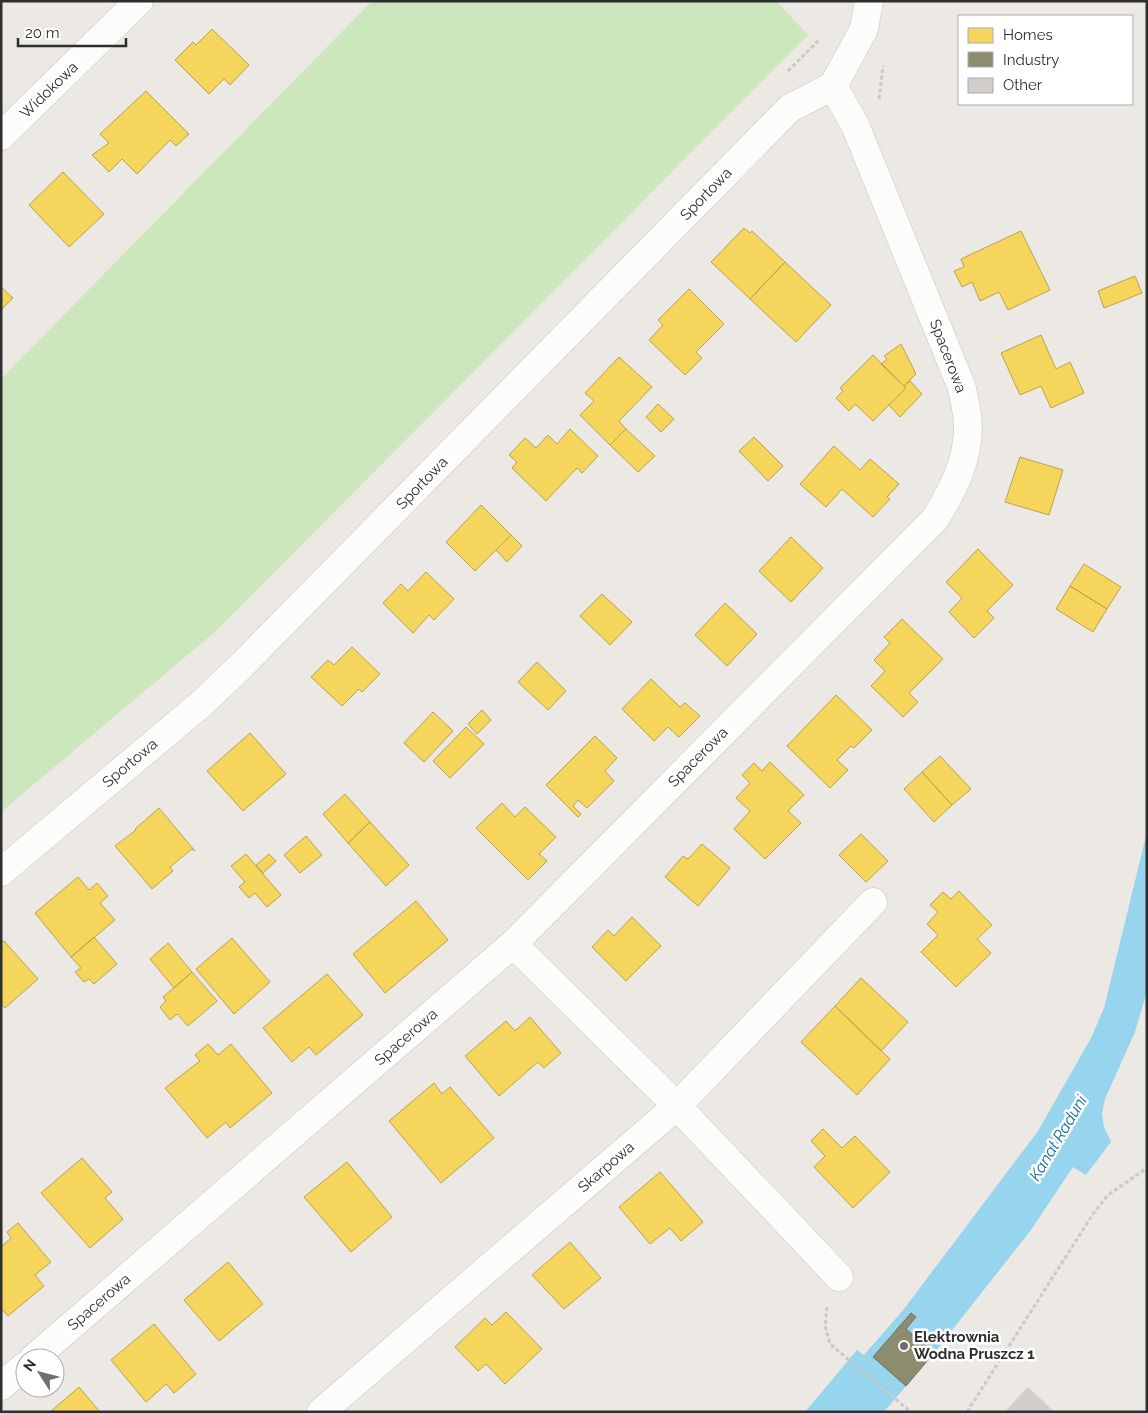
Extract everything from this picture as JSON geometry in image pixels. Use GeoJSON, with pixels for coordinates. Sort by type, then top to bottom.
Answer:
{"type":"FeatureCollection","features":[{"type":"Feature","properties":{"kind":"street","name":"Widokowa"},"geometry":{"type":"LineString","coordinates":[[1,136],[139,1]]}},
{"type":"Feature","properties":{"kind":"street"},"geometry":{"type":"LineString","coordinates":[[833,86],[864,29],[869,1]]}},
{"type":"Feature","properties":{"kind":"street","name":"Sportowa"},"geometry":{"type":"LineString","coordinates":[[1,872],[201,704],[228,679],[286,623],[790,108],[833,86]]}},
{"type":"Feature","properties":{"kind":"street","name":"Spacerowa"},"geometry":{"type":"LineString","coordinates":[[46,1348],[513,944],[935,519],[952,492],[964,459],[968,425],[962,388],[855,125],[833,86]]}},
{"type":"Feature","properties":{"kind":"street","name":"Skarpowa"},"geometry":{"type":"LineString","coordinates":[[321,1412],[677,1106],[873,902]]}},
{"type":"Feature","properties":{"kind":"street"},"geometry":{"type":"LineString","coordinates":[[513,944],[677,1106],[839,1277]]}},
{"type":"Feature","properties":{"kind":"street"},"geometry":{"type":"LineString","coordinates":[[1,1386],[15,1374]]}},
{"type":"Feature","properties":{"kind":"path"},"geometry":{"type":"LineString","coordinates":[[967,1412],[1093,1214],[1108,1195],[1147,1168]]}},
{"type":"Feature","properties":{"kind":"path"},"geometry":{"type":"LineString","coordinates":[[839,1277],[831,1287],[825,1326],[830,1344],[911,1412]]}},
{"type":"Feature","properties":{"kind":"green space"},"geometry":{"type":"Polygon","coordinates":[[[372,1],[776,1],[808,35],[216,631],[1,812],[1,379],[372,1]]]}},
{"type":"Feature","properties":{"kind":"water","name":"Kanał Raduni"},"geometry":{"type":"Polygon","coordinates":[[[1147,832],[1147,991],[1135,1032],[1105,1099],[1102,1114],[1104,1127],[1111,1142],[1086,1175],[1073,1167],[1031,1230],[934,1353],[906,1329],[915,1318],[911,1313],[874,1357],[906,1386],[884,1412],[805,1412],[857,1350],[864,1355],[904,1309],[1038,1131],[1091,1038],[1104,1008],[1147,832]]]}},
{"type":"Feature","properties":{"kind":"building: Homes"},"geometry":{"type":"Polygon","coordinates":[[[212,29],[249,65],[230,85],[224,79],[209,94],[175,60],[193,42],[196,45],[212,29]]]}},
{"type":"Feature","properties":{"kind":"building: Homes"},"geometry":{"type":"Polygon","coordinates":[[[146,91],[189,134],[176,146],[170,140],[137,174],[122,159],[109,172],[92,155],[109,143],[100,134],[146,91]]]}},
{"type":"Feature","properties":{"kind":"building: Homes"},"geometry":{"type":"Polygon","coordinates":[[[63,172],[104,214],[69,247],[29,205],[63,172]]]}},
{"type":"Feature","properties":{"kind":"building: Homes"},"geometry":{"type":"Polygon","coordinates":[[[744,228],[750,233],[752,231],[785,262],[750,299],[711,262],[744,228]]]}},
{"type":"Feature","properties":{"kind":"building: Homes"},"geometry":{"type":"Polygon","coordinates":[[[1021,231],[1050,290],[1008,310],[999,292],[980,301],[972,282],[962,287],[954,271],[964,267],[961,259],[1021,231]]]}},
{"type":"Feature","properties":{"kind":"building: Homes"},"geometry":{"type":"Polygon","coordinates":[[[785,262],[831,305],[796,342],[750,299],[785,262]]]}},
{"type":"Feature","properties":{"kind":"building: Homes"},"geometry":{"type":"Polygon","coordinates":[[[1135,276],[1142,293],[1104,308],[1098,291],[1135,276]]]}},
{"type":"Feature","properties":{"kind":"building: Homes"},"geometry":{"type":"Polygon","coordinates":[[[1,287],[13,298],[1,310],[1,287]]]}},
{"type":"Feature","properties":{"kind":"building: Homes"},"geometry":{"type":"Polygon","coordinates":[[[689,289],[724,324],[696,352],[702,358],[685,375],[649,340],[663,325],[658,320],[689,289]]]}},
{"type":"Feature","properties":{"kind":"building: Homes"},"geometry":{"type":"Polygon","coordinates":[[[1041,335],[1056,369],[1070,362],[1084,393],[1051,408],[1041,386],[1020,395],[1001,353],[1041,335]]]}},
{"type":"Feature","properties":{"kind":"building: Homes"},"geometry":{"type":"Polygon","coordinates":[[[901,344],[916,374],[904,386],[881,364],[887,359],[884,356],[901,344]]]}},
{"type":"Feature","properties":{"kind":"building: Homes"},"geometry":{"type":"Polygon","coordinates":[[[873,355],[906,388],[873,421],[855,404],[849,411],[836,398],[843,391],[840,388],[873,355]]]}},
{"type":"Feature","properties":{"kind":"building: Homes"},"geometry":{"type":"Polygon","coordinates":[[[619,357],[652,387],[619,421],[626,429],[610,445],[580,415],[594,401],[585,393],[619,357]]]}},
{"type":"Feature","properties":{"kind":"building: Homes"},"geometry":{"type":"Polygon","coordinates":[[[910,381],[922,394],[900,417],[889,405],[906,388],[904,386],[910,381]]]}},
{"type":"Feature","properties":{"kind":"building: Homes"},"geometry":{"type":"Polygon","coordinates":[[[658,404],[674,419],[661,432],[646,417],[658,404]]]}},
{"type":"Feature","properties":{"kind":"building: Homes"},"geometry":{"type":"Polygon","coordinates":[[[570,429],[598,456],[582,473],[577,468],[546,501],[512,468],[517,462],[509,455],[525,438],[536,448],[548,435],[557,444],[570,429]]]}},
{"type":"Feature","properties":{"kind":"building: Homes"},"geometry":{"type":"Polygon","coordinates":[[[626,429],[655,456],[638,472],[610,445],[626,429]]]}},
{"type":"Feature","properties":{"kind":"building: Homes"},"geometry":{"type":"Polygon","coordinates":[[[754,437],[783,466],[768,481],[739,451],[754,437]]]}},
{"type":"Feature","properties":{"kind":"building: Homes"},"geometry":{"type":"Polygon","coordinates":[[[834,446],[860,470],[870,459],[899,484],[887,497],[890,499],[873,517],[842,489],[826,507],[800,484],[834,446]]]}},
{"type":"Feature","properties":{"kind":"building: Homes"},"geometry":{"type":"Polygon","coordinates":[[[1020,457],[1063,470],[1049,515],[1005,502],[1020,457]]]}},
{"type":"Feature","properties":{"kind":"building: Homes"},"geometry":{"type":"Polygon","coordinates":[[[481,505],[511,535],[475,571],[446,542],[481,505]]]}},
{"type":"Feature","properties":{"kind":"building: Homes"},"geometry":{"type":"Polygon","coordinates":[[[511,535],[522,546],[507,562],[496,550],[511,535]]]}},
{"type":"Feature","properties":{"kind":"building: Homes"},"geometry":{"type":"Polygon","coordinates":[[[791,537],[823,568],[791,602],[759,571],[791,537]]]}},
{"type":"Feature","properties":{"kind":"building: Homes"},"geometry":{"type":"Polygon","coordinates":[[[978,549],[1013,585],[987,611],[994,618],[974,638],[949,612],[962,598],[946,582],[978,549]]]}},
{"type":"Feature","properties":{"kind":"building: Homes"},"geometry":{"type":"Polygon","coordinates":[[[1084,564],[1121,587],[1107,609],[1070,586],[1084,564]]]}},
{"type":"Feature","properties":{"kind":"building: Homes"},"geometry":{"type":"Polygon","coordinates":[[[426,572],[454,599],[434,620],[429,615],[413,633],[383,603],[401,584],[408,591],[426,572]]]}},
{"type":"Feature","properties":{"kind":"building: Homes"},"geometry":{"type":"Polygon","coordinates":[[[1070,586],[1107,609],[1093,632],[1056,609],[1070,586]]]}},
{"type":"Feature","properties":{"kind":"building: Homes"},"geometry":{"type":"Polygon","coordinates":[[[602,594],[632,622],[610,645],[580,616],[602,594]]]}},
{"type":"Feature","properties":{"kind":"building: Homes"},"geometry":{"type":"Polygon","coordinates":[[[725,603],[757,634],[727,666],[695,635],[725,603]]]}},
{"type":"Feature","properties":{"kind":"building: Homes"},"geometry":{"type":"Polygon","coordinates":[[[902,619],[943,659],[909,693],[918,702],[903,717],[871,686],[885,671],[874,660],[890,643],[884,637],[902,619]]]}},
{"type":"Feature","properties":{"kind":"building: Homes"},"geometry":{"type":"Polygon","coordinates":[[[352,647],[380,674],[362,692],[359,689],[342,706],[311,677],[328,660],[334,665],[352,647]]]}},
{"type":"Feature","properties":{"kind":"building: Homes"},"geometry":{"type":"Polygon","coordinates":[[[537,662],[566,691],[548,710],[518,682],[537,662]]]}},
{"type":"Feature","properties":{"kind":"building: Homes"},"geometry":{"type":"Polygon","coordinates":[[[651,679],[680,707],[685,703],[700,716],[679,737],[668,727],[654,741],[622,709],[651,679]]]}},
{"type":"Feature","properties":{"kind":"building: Homes"},"geometry":{"type":"Polygon","coordinates":[[[836,695],[872,730],[854,748],[851,746],[837,760],[848,770],[830,788],[787,746],[836,695]]]}},
{"type":"Feature","properties":{"kind":"building: Homes"},"geometry":{"type":"Polygon","coordinates":[[[482,710],[491,720],[477,734],[468,724],[482,710]]]}},
{"type":"Feature","properties":{"kind":"building: Homes"},"geometry":{"type":"Polygon","coordinates":[[[433,712],[453,731],[424,762],[404,743],[433,712]]]}},
{"type":"Feature","properties":{"kind":"building: Homes"},"geometry":{"type":"Polygon","coordinates":[[[466,727],[484,744],[450,778],[433,761],[466,727]]]}},
{"type":"Feature","properties":{"kind":"building: Homes"},"geometry":{"type":"Polygon","coordinates":[[[250,733],[286,774],[243,811],[207,771],[250,733]]]}},
{"type":"Feature","properties":{"kind":"building: Homes"},"geometry":{"type":"Polygon","coordinates":[[[595,736],[617,758],[605,771],[614,781],[587,808],[578,800],[573,806],[581,814],[578,817],[546,785],[595,736]]]}},
{"type":"Feature","properties":{"kind":"building: Homes"},"geometry":{"type":"Polygon","coordinates":[[[940,756],[971,789],[952,805],[922,772],[940,756]]]}},
{"type":"Feature","properties":{"kind":"building: Homes"},"geometry":{"type":"Polygon","coordinates":[[[770,762],[804,795],[788,811],[801,823],[765,859],[734,829],[750,811],[736,798],[750,783],[742,775],[754,763],[762,771],[770,762]]]}},
{"type":"Feature","properties":{"kind":"building: Homes"},"geometry":{"type":"Polygon","coordinates":[[[922,772],[952,805],[934,822],[904,789],[922,772]]]}},
{"type":"Feature","properties":{"kind":"building: Homes"},"geometry":{"type":"Polygon","coordinates":[[[345,794],[370,822],[348,843],[323,814],[345,794]]]}},
{"type":"Feature","properties":{"kind":"building: Homes"},"geometry":{"type":"Polygon","coordinates":[[[502,803],[515,817],[525,807],[556,837],[539,854],[547,861],[528,880],[476,828],[502,803]]]}},
{"type":"Feature","properties":{"kind":"building: Homes"},"geometry":{"type":"Polygon","coordinates":[[[159,808],[195,851],[192,849],[170,867],[173,871],[152,889],[115,846],[136,830],[159,808]]]}},
{"type":"Feature","properties":{"kind":"building: Homes"},"geometry":{"type":"Polygon","coordinates":[[[370,822],[409,865],[386,886],[348,843],[370,822]]]}},
{"type":"Feature","properties":{"kind":"building: Homes"},"geometry":{"type":"Polygon","coordinates":[[[861,834],[888,861],[866,882],[839,855],[861,834]]]}},
{"type":"Feature","properties":{"kind":"building: Homes"},"geometry":{"type":"Polygon","coordinates":[[[306,836],[322,855],[300,873],[284,855],[306,836]]]}},
{"type":"Feature","properties":{"kind":"building: Homes"},"geometry":{"type":"Polygon","coordinates":[[[702,844],[730,868],[698,906],[665,877],[683,856],[688,859],[702,844]]]}},
{"type":"Feature","properties":{"kind":"building: Homes"},"geometry":{"type":"Polygon","coordinates":[[[246,854],[281,895],[267,907],[255,893],[249,898],[239,887],[245,882],[231,866],[246,854]]]}},
{"type":"Feature","properties":{"kind":"building: Homes"},"geometry":{"type":"Polygon","coordinates":[[[269,854],[276,861],[263,873],[256,865],[269,854]]]}},
{"type":"Feature","properties":{"kind":"building: Homes"},"geometry":{"type":"Polygon","coordinates":[[[78,877],[89,890],[97,883],[108,896],[100,903],[115,920],[71,957],[35,913],[78,877]]]}},
{"type":"Feature","properties":{"kind":"building: Homes"},"geometry":{"type":"Polygon","coordinates":[[[959,891],[992,925],[977,939],[991,953],[956,987],[921,952],[938,935],[927,924],[938,912],[930,905],[943,892],[951,899],[959,891]]]}},
{"type":"Feature","properties":{"kind":"building: Homes"},"geometry":{"type":"Polygon","coordinates":[[[416,901],[448,940],[385,993],[353,954],[416,901]]]}},
{"type":"Feature","properties":{"kind":"building: Homes"},"geometry":{"type":"Polygon","coordinates":[[[632,917],[661,946],[626,981],[592,947],[608,930],[614,936],[632,917]]]}},
{"type":"Feature","properties":{"kind":"building: Homes"},"geometry":{"type":"Polygon","coordinates":[[[94,937],[117,964],[94,984],[89,979],[84,982],[75,972],[81,968],[71,957],[94,937]]]}},
{"type":"Feature","properties":{"kind":"building: Homes"},"geometry":{"type":"Polygon","coordinates":[[[232,938],[270,982],[234,1014],[196,969],[232,938]]]}},
{"type":"Feature","properties":{"kind":"building: Homes"},"geometry":{"type":"Polygon","coordinates":[[[4,941],[38,979],[5,1008],[1,1004],[1,943],[4,941]]]}},
{"type":"Feature","properties":{"kind":"building: Homes"},"geometry":{"type":"Polygon","coordinates":[[[168,943],[192,972],[174,988],[150,959],[168,943]]]}},
{"type":"Feature","properties":{"kind":"building: Homes"},"geometry":{"type":"Polygon","coordinates":[[[192,972],[217,1001],[188,1026],[177,1014],[170,1020],[160,1007],[166,1001],[163,997],[192,972]]]}},
{"type":"Feature","properties":{"kind":"building: Homes"},"geometry":{"type":"Polygon","coordinates":[[[327,974],[363,1015],[316,1055],[309,1047],[292,1062],[263,1028],[327,974]]]}},
{"type":"Feature","properties":{"kind":"building: Homes"},"geometry":{"type":"Polygon","coordinates":[[[861,978],[908,1022],[881,1051],[835,1006],[861,978]]]}},
{"type":"Feature","properties":{"kind":"building: Homes"},"geometry":{"type":"Polygon","coordinates":[[[835,1006],[890,1059],[857,1095],[801,1042],[835,1006]]]}},
{"type":"Feature","properties":{"kind":"building: Homes"},"geometry":{"type":"Polygon","coordinates":[[[530,1017],[561,1053],[544,1068],[538,1062],[499,1096],[465,1056],[506,1021],[515,1031],[530,1017]]]}},
{"type":"Feature","properties":{"kind":"building: Homes"},"geometry":{"type":"Polygon","coordinates":[[[208,1044],[218,1055],[231,1044],[272,1093],[230,1128],[226,1122],[207,1138],[165,1088],[200,1061],[195,1055],[208,1044]]]}},
{"type":"Feature","properties":{"kind":"building: Homes"},"geometry":{"type":"Polygon","coordinates":[[[434,1083],[442,1094],[450,1087],[494,1138],[441,1183],[389,1121],[434,1083]]]}},
{"type":"Feature","properties":{"kind":"building: Homes"},"geometry":{"type":"Polygon","coordinates":[[[823,1129],[842,1148],[855,1136],[890,1172],[853,1208],[814,1167],[825,1156],[811,1141],[823,1129]]]}},
{"type":"Feature","properties":{"kind":"building: Homes"},"geometry":{"type":"Polygon","coordinates":[[[82,1158],[112,1192],[105,1198],[123,1219],[90,1248],[41,1193],[82,1158]]]}},
{"type":"Feature","properties":{"kind":"building: Homes"},"geometry":{"type":"Polygon","coordinates":[[[347,1162],[392,1217],[351,1252],[304,1197],[347,1162]]]}},
{"type":"Feature","properties":{"kind":"building: Homes"},"geometry":{"type":"Polygon","coordinates":[[[660,1172],[703,1222],[681,1241],[670,1228],[650,1244],[619,1207],[660,1172]]]}},
{"type":"Feature","properties":{"kind":"building: Homes"},"geometry":{"type":"Polygon","coordinates":[[[18,1223],[51,1262],[35,1275],[44,1286],[8,1316],[1,1308],[1,1247],[11,1238],[7,1232],[18,1223]]]}},
{"type":"Feature","properties":{"kind":"building: Homes"},"geometry":{"type":"Polygon","coordinates":[[[570,1242],[601,1278],[564,1309],[532,1275],[570,1242]]]}},
{"type":"Feature","properties":{"kind":"building: Homes"},"geometry":{"type":"Polygon","coordinates":[[[228,1262],[263,1304],[219,1341],[184,1300],[228,1262]]]}},
{"type":"Feature","properties":{"kind":"building: Homes"},"geometry":{"type":"Polygon","coordinates":[[[506,1312],[542,1349],[505,1384],[486,1364],[478,1371],[455,1347],[485,1318],[492,1325],[506,1312]]]}},
{"type":"Feature","properties":{"kind":"building: Homes"},"geometry":{"type":"Polygon","coordinates":[[[154,1324],[196,1374],[174,1393],[166,1384],[146,1402],[111,1360],[154,1324]]]}},
{"type":"Feature","properties":{"kind":"building: Homes"},"geometry":{"type":"Polygon","coordinates":[[[79,1387],[100,1412],[50,1412],[79,1387]]]}},
{"type":"Feature","properties":{"kind":"building: Industry","name":"Elektrownia Wodna Pruszcz 1"},"geometry":{"type":"Polygon","coordinates":[[[911,1313],[916,1317],[906,1329],[934,1353],[906,1386],[873,1357],[911,1313]]]}},
{"type":"Feature","properties":{"kind":"building: Other"},"geometry":{"type":"Polygon","coordinates":[[[1028,1387],[1054,1412],[1005,1412],[1028,1387]]]}},
{"type":"Feature","properties":{"kind":"place","name":"Elektrownia Wodna Pruszcz 1"},"geometry":{"type":"Point","coordinates":[904,1346]}}]}
